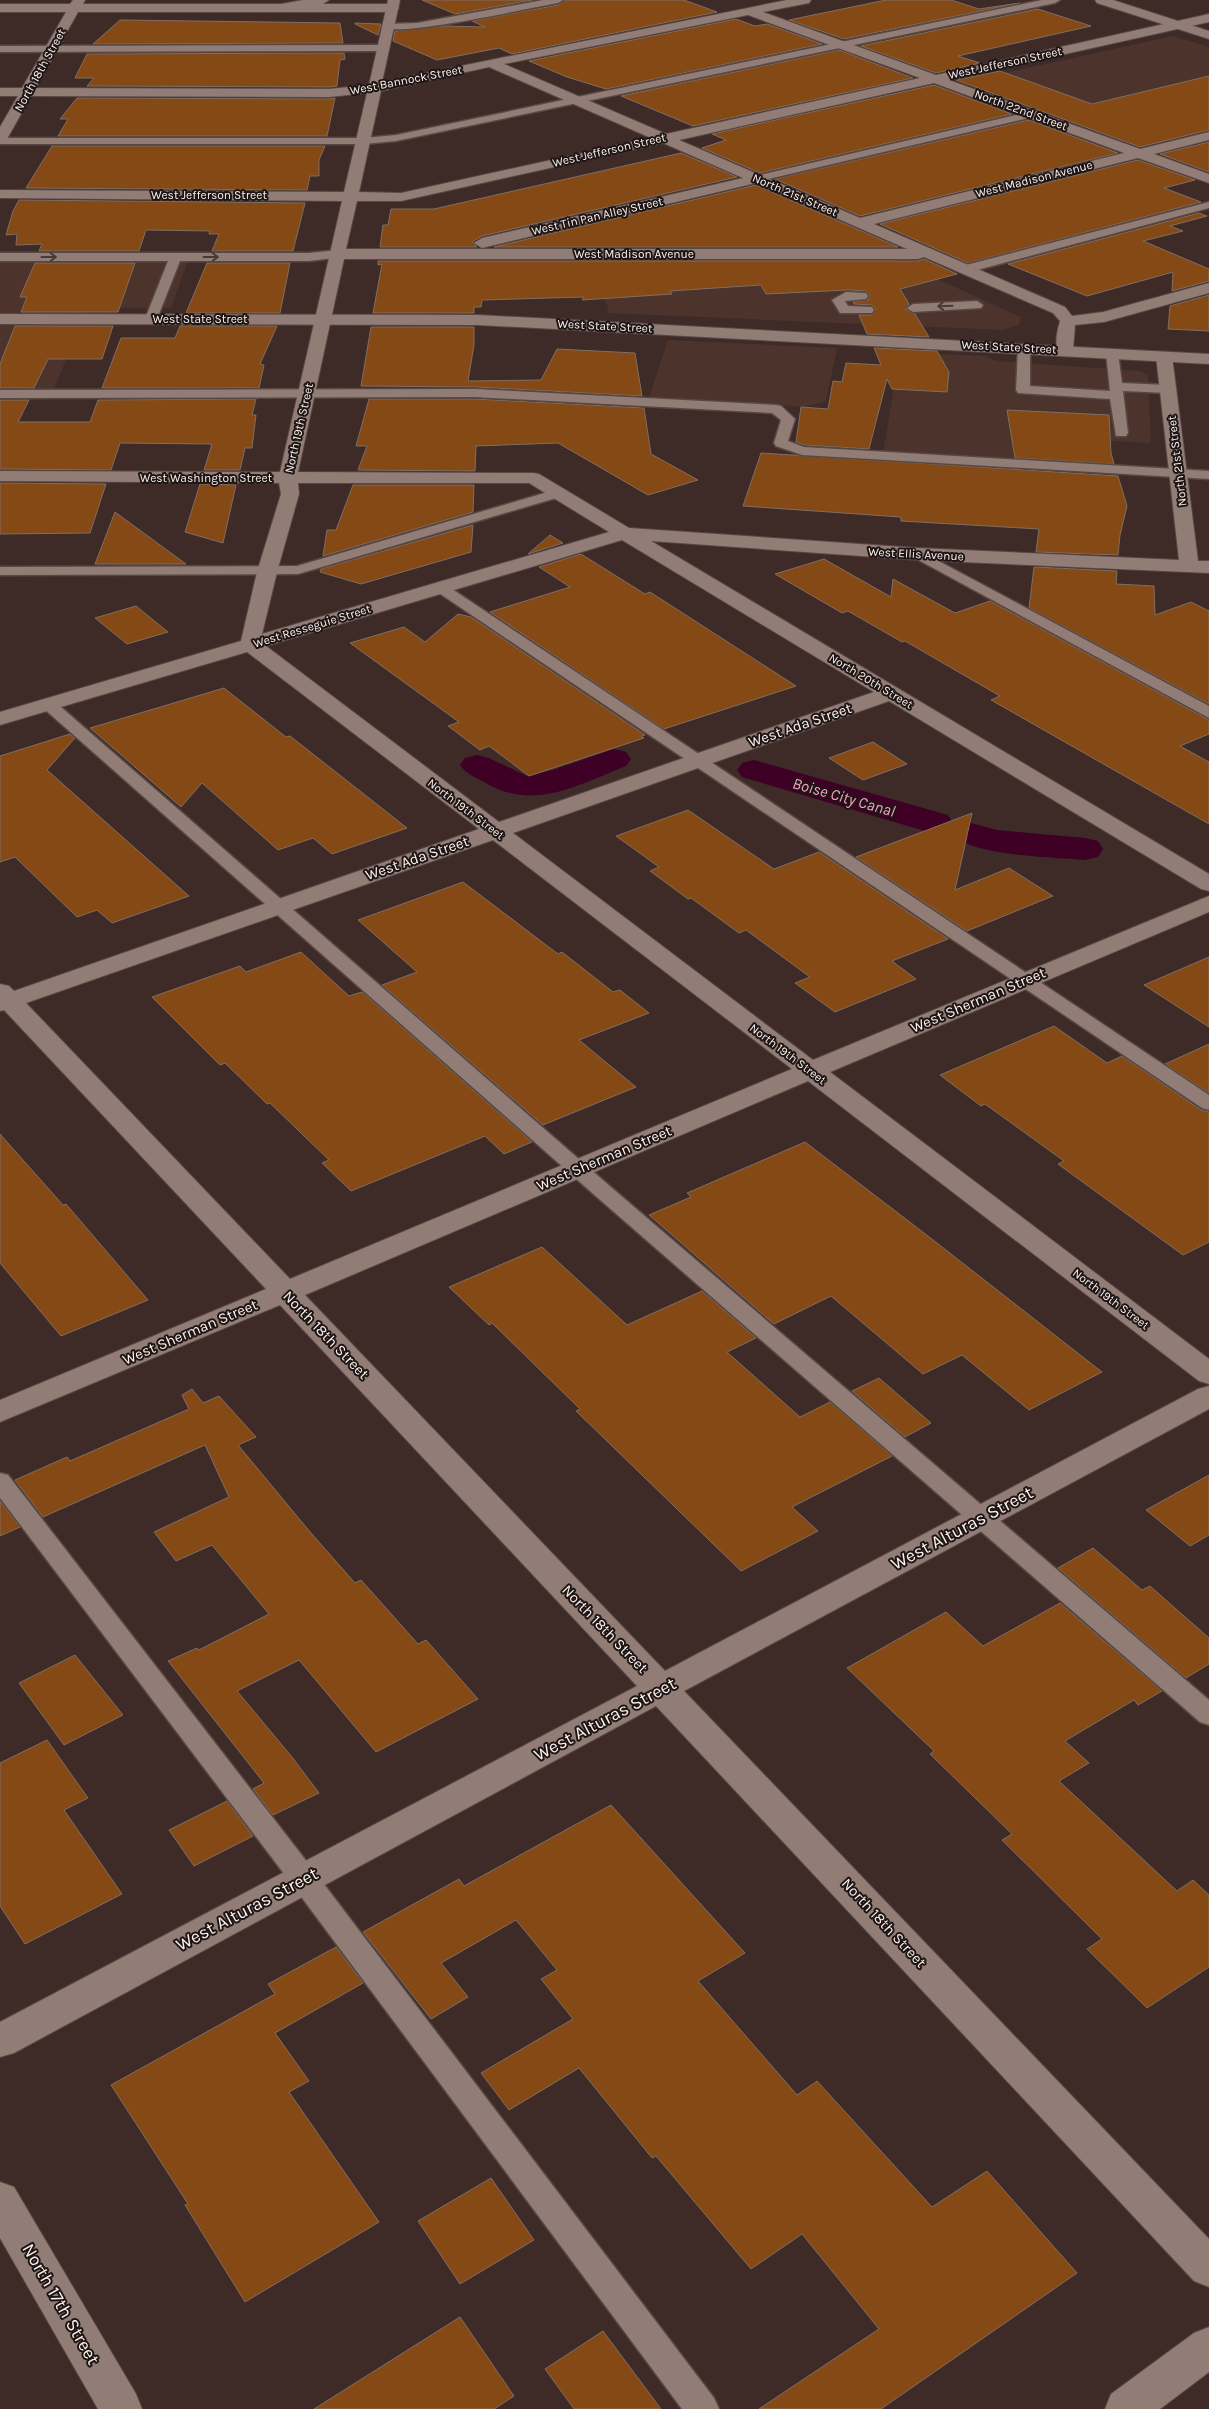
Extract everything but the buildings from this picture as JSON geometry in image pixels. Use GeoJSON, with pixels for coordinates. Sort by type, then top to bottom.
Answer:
{"type":"FeatureCollection","features":[{"type":"Feature","properties":{"kind":"street"},"geometry":{"type":"LineString","coordinates":[[280,8],[323,0]]}},
{"type":"Feature","properties":{"kind":"street","name":"West Bannock Street"},"geometry":{"type":"LineString","coordinates":[[0,92],[329,93],[375,88],[805,0]]}},
{"type":"Feature","properties":{"kind":"street"},"geometry":{"type":"LineString","coordinates":[[1101,0],[1209,35]]}},
{"type":"Feature","properties":{"kind":"street","name":"North 22nd Street"},"geometry":{"type":"LineString","coordinates":[[726,2],[1209,179]]}},
{"type":"Feature","properties":{"kind":"street"},"geometry":{"type":"LineString","coordinates":[[0,8],[77,4],[392,12]]}},
{"type":"Feature","properties":{"kind":"street","name":"North 18th Street"},"geometry":{"type":"LineString","coordinates":[[0,140],[77,4]]}},
{"type":"Feature","properties":{"kind":"street","name":"North 19th Street"},"geometry":{"type":"LineString","coordinates":[[392,12],[288,478],[290,494],[267,572],[250,644],[1209,1374]]}},
{"type":"Feature","properties":{"kind":"street","name":"West Jefferson Street"},"geometry":{"type":"LineString","coordinates":[[0,194],[401,197],[1209,18]]}},
{"type":"Feature","properties":{"kind":"street","name":"North 21st Street"},"geometry":{"type":"LineString","coordinates":[[490,63],[1059,310],[1068,321]]}},
{"type":"Feature","properties":{"kind":"street","name":"West Madison Avenue"},"geometry":{"type":"LineString","coordinates":[[859,223],[1209,136]]}},
{"type":"Feature","properties":{"kind":"street","name":"West Tin Pan Alley Street"},"geometry":{"type":"LineString","coordinates":[[438,254],[756,179]]}},
{"type":"Feature","properties":{"kind":"street","name":"West Madison Avenue"},"geometry":{"type":"LineString","coordinates":[[338,254],[930,254]]}},
{"type":"Feature","properties":{"kind":"street"},"geometry":{"type":"LineString","coordinates":[[1065,350],[1065,331],[1068,321],[1104,317],[1205,290]]}},
{"type":"Feature","properties":{"kind":"street","name":"West State Street"},"geometry":{"type":"LineString","coordinates":[[0,319],[478,320],[1209,359]]}},
{"type":"Feature","properties":{"kind":"street","name":"North 21st Street"},"geometry":{"type":"LineString","coordinates":[[1164,356],[1189,566]]}},
{"type":"Feature","properties":{"kind":"street","name":"West Washington Street"},"geometry":{"type":"LineString","coordinates":[[0,476],[533,478]]}},
{"type":"Feature","properties":{"kind":"street","name":"North 20th Street"},"geometry":{"type":"LineString","coordinates":[[533,478],[1209,884]]}},
{"type":"Feature","properties":{"kind":"street","name":"West Ellis Avenue"},"geometry":{"type":"LineString","coordinates":[[624,533],[918,554],[1209,567]]}},
{"type":"Feature","properties":{"kind":"street","name":"West Resseguie Street"},"geometry":{"type":"LineString","coordinates":[[0,719],[624,533]]}},
{"type":"Feature","properties":{"kind":"street","name":"West Ada Street"},"geometry":{"type":"LineString","coordinates":[[3,999],[279,907],[891,693]]}},
{"type":"Feature","properties":{"kind":"street","name":"West Sherman Street"},"geometry":{"type":"LineString","coordinates":[[0,1412],[1209,904]]}},
{"type":"Feature","properties":{"kind":"street","name":"North 18th Street"},"geometry":{"type":"LineString","coordinates":[[3,999],[662,1688],[1209,2268]]}},
{"type":"Feature","properties":{"kind":"street","name":"West Alturas Street"},"geometry":{"type":"LineString","coordinates":[[0,2041],[1209,1396]]}},
{"type":"Feature","properties":{"kind":"street","name":"North 17th Street"},"geometry":{"type":"LineString","coordinates":[[0,2200],[121,2409]]}},
{"type":"Feature","properties":{"kind":"street"},"geometry":{"type":"LineString","coordinates":[[1126,2409],[1209,2348]]}},
{"type":"Feature","properties":{"kind":"lane"},"geometry":{"type":"LineString","coordinates":[[392,12],[417,26],[558,0]]}},
{"type":"Feature","properties":{"kind":"lane"},"geometry":{"type":"LineString","coordinates":[[0,140],[364,141],[396,138],[1055,0]]}},
{"type":"Feature","properties":{"kind":"lane"},"geometry":{"type":"LineString","coordinates":[[0,49],[384,48]]}},
{"type":"Feature","properties":{"kind":"lane"},"geometry":{"type":"LineString","coordinates":[[756,179],[1033,114]]}},
{"type":"Feature","properties":{"kind":"lane"},"geometry":{"type":"LineString","coordinates":[[966,270],[1209,205]]}},
{"type":"Feature","properties":{"kind":"lane"},"geometry":{"type":"LineString","coordinates":[[0,257],[309,257],[338,254]]}},
{"type":"Feature","properties":{"kind":"lane"},"geometry":{"type":"LineString","coordinates":[[151,319],[175,257]]}},
{"type":"Feature","properties":{"kind":"lane"},"geometry":{"type":"LineString","coordinates":[[862,296],[840,298],[838,300],[844,310],[868,310]]}},
{"type":"Feature","properties":{"kind":"lane"},"geometry":{"type":"LineString","coordinates":[[913,308],[977,305]]}},
{"type":"Feature","properties":{"kind":"lane"},"geometry":{"type":"LineString","coordinates":[[1024,348],[1023,390],[1116,391],[1168,389]]}},
{"type":"Feature","properties":{"kind":"lane"},"geometry":{"type":"LineString","coordinates":[[1112,353],[1121,433]]}},
{"type":"Feature","properties":{"kind":"lane"},"geometry":{"type":"LineString","coordinates":[[0,394],[475,393],[776,409],[788,419],[781,443],[802,451],[1209,475]]}},
{"type":"Feature","properties":{"kind":"lane"},"geometry":{"type":"LineString","coordinates":[[0,571],[267,572],[298,570],[558,493]]}},
{"type":"Feature","properties":{"kind":"lane"},"geometry":{"type":"LineString","coordinates":[[918,554],[1209,713]]}},
{"type":"Feature","properties":{"kind":"lane"},"geometry":{"type":"LineString","coordinates":[[441,588],[1209,1104]]}},
{"type":"Feature","properties":{"kind":"lane"},"geometry":{"type":"LineString","coordinates":[[48,704],[578,1168],[1209,1715]]}},
{"type":"Feature","properties":{"kind":"lane"},"geometry":{"type":"LineString","coordinates":[[0,1481],[304,1879],[702,2409]]}},
{"type":"Feature","properties":{"kind":"shaded area"},"geometry":{"type":"Polygon","coordinates":[[[1173,36],[1209,47],[1209,125],[1141,141],[973,80],[1173,36]]]}},
{"type":"Feature","properties":{"kind":"shaded area"},"geometry":{"type":"Polygon","coordinates":[[[889,257],[1021,317],[1019,325],[1002,330],[607,313],[608,306],[578,259],[889,257]]]}},
{"type":"Feature","properties":{"kind":"shaded area"},"geometry":{"type":"Polygon","coordinates":[[[0,261],[188,261],[171,308],[88,308],[53,391],[0,391],[0,261]]]}},
{"type":"Feature","properties":{"kind":"shaded area"},"geometry":{"type":"Polygon","coordinates":[[[668,340],[837,348],[826,401],[805,407],[649,398],[668,340]]]}},
{"type":"Feature","properties":{"kind":"shaded area"},"geometry":{"type":"Polygon","coordinates":[[[900,352],[986,356],[995,361],[1141,371],[1148,375],[1151,443],[1035,437],[1033,463],[883,454],[900,352]]]}},
{"type":"Feature","properties":{"kind":"waterway","name":"Boise City Canal"},"geometry":{"type":"LineString","coordinates":[[477,765],[514,785],[527,787],[552,782],[614,759]]}},
{"type":"Feature","properties":{"kind":"waterway","name":"Boise City Canal"},"geometry":{"type":"LineString","coordinates":[[754,770],[935,823]]}},
{"type":"Feature","properties":{"kind":"waterway","name":"Boise City Canal"},"geometry":{"type":"LineString","coordinates":[[971,834],[994,841],[1085,849]]}}]}
